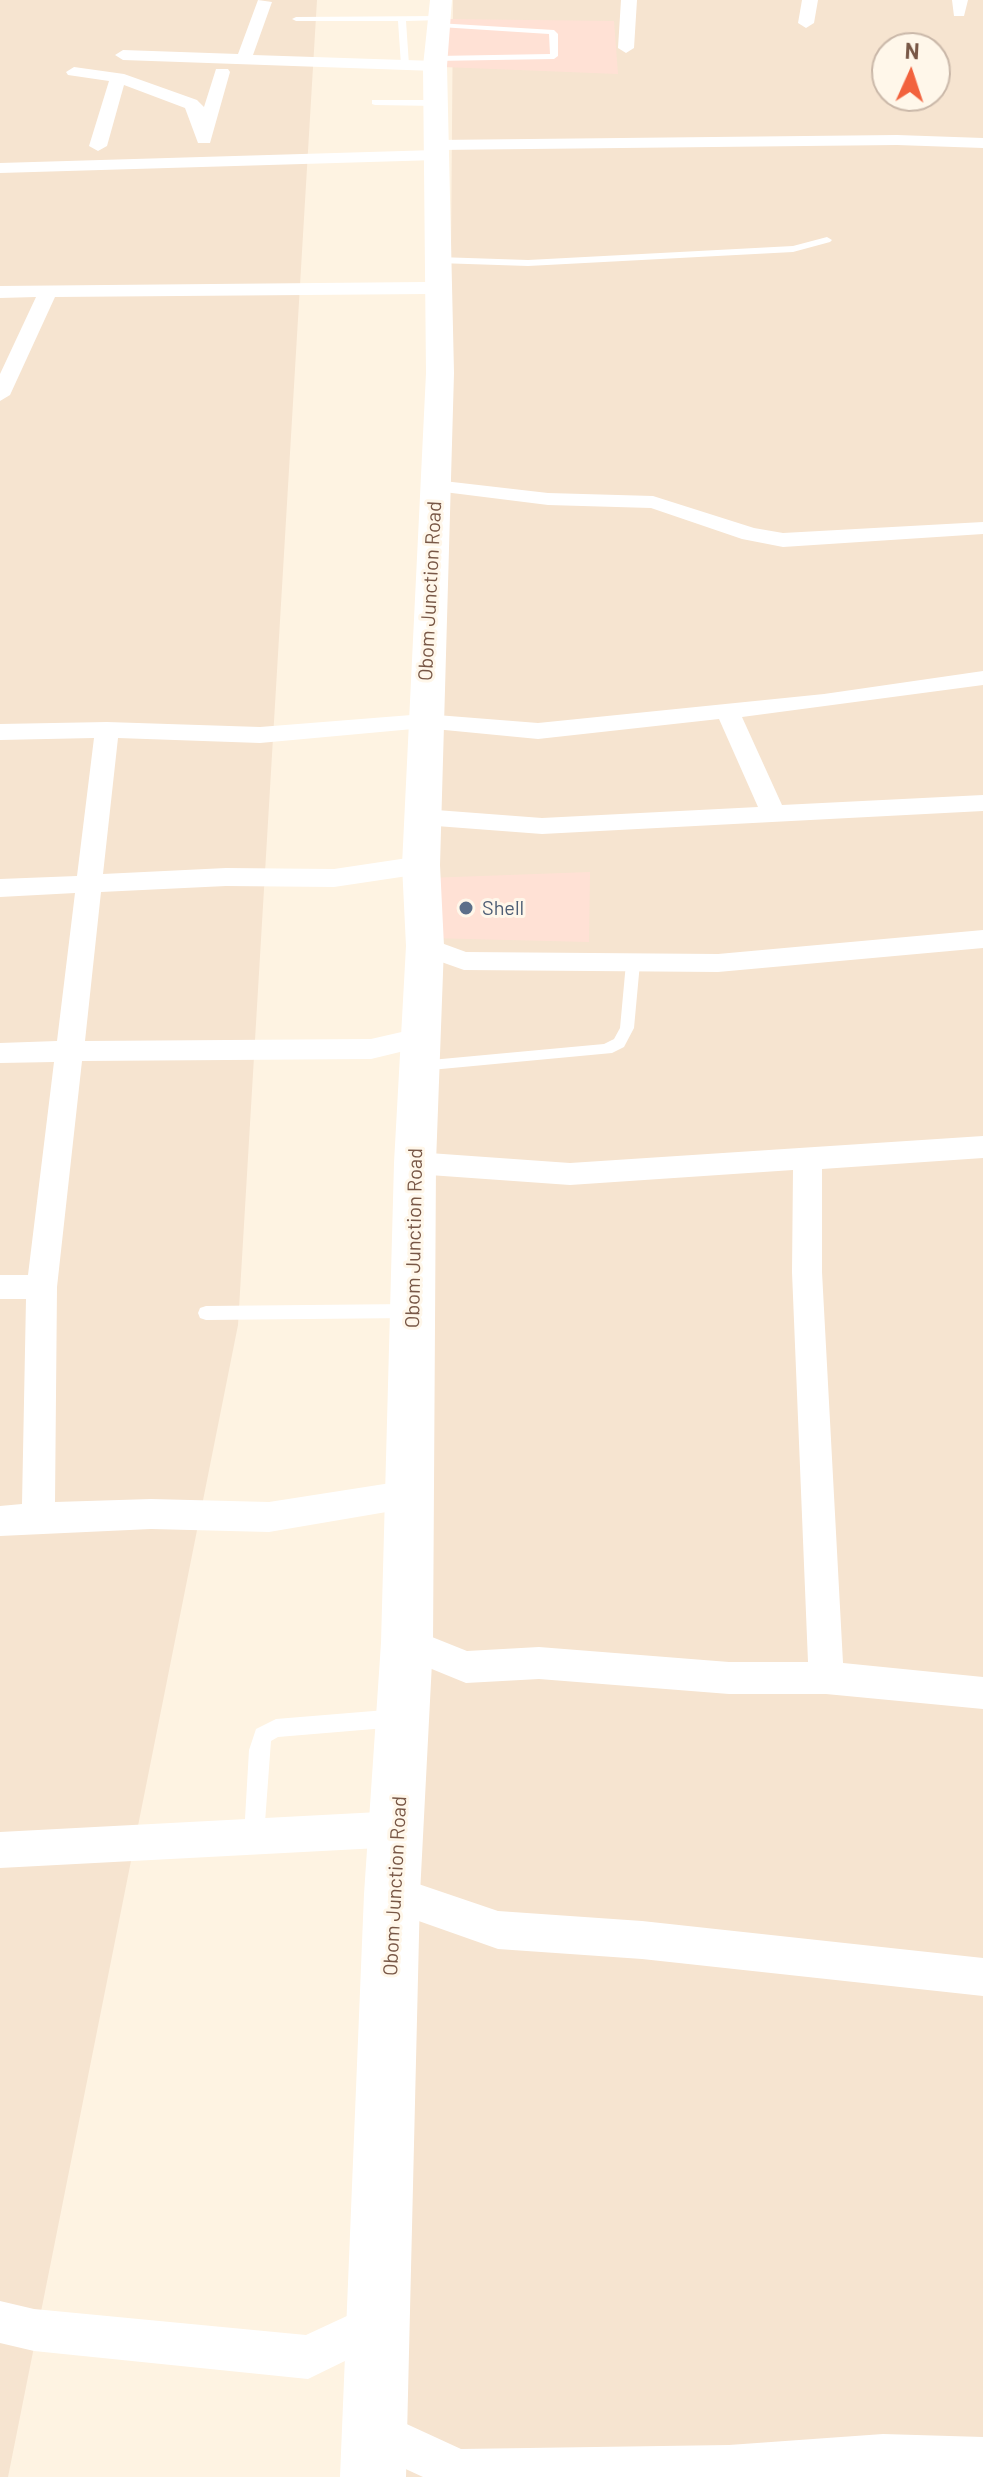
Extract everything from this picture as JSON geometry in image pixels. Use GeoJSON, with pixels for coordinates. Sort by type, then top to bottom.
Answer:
{"type":"FeatureCollection","features":[{"type":"Feature","properties":{"kind":"main road","name":"Obom Junction Road"},"geometry":{"type":"LineString","coordinates":[[373,2477],[392,1894],[407,1643],[411,1311],[425,946],[421,865],[424,721],[435,486],[440,271],[431,65]]}},
{"type":"Feature","properties":{"kind":"street"},"geometry":{"type":"LineString","coordinates":[[626,48],[629,0]]}},
{"type":"Feature","properties":{"kind":"street"},"geometry":{"type":"LineString","coordinates":[[806,23],[810,0]]}},
{"type":"Feature","properties":{"kind":"street"},"geometry":{"type":"LineString","coordinates":[[244,59],[264,2]]}},
{"type":"Feature","properties":{"kind":"street"},"geometry":{"type":"LineString","coordinates":[[123,55],[431,65],[882,140],[983,143]]}},
{"type":"Feature","properties":{"kind":"street"},"geometry":{"type":"LineString","coordinates":[[0,168],[198,161],[431,65]]}},
{"type":"Feature","properties":{"kind":"street"},"geometry":{"type":"LineString","coordinates":[[74,72],[118,77],[191,104],[196,108],[204,139]]}},
{"type":"Feature","properties":{"kind":"street"},"geometry":{"type":"LineString","coordinates":[[198,161],[222,72]]}},
{"type":"Feature","properties":{"kind":"street"},"geometry":{"type":"LineString","coordinates":[[98,146],[118,77]]}},
{"type":"Feature","properties":{"kind":"street"},"geometry":{"type":"LineString","coordinates":[[0,292],[428,288],[440,271]]}},
{"type":"Feature","properties":{"kind":"street"},"geometry":{"type":"LineString","coordinates":[[0,395],[49,290]]}},
{"type":"Feature","properties":{"kind":"street"},"geometry":{"type":"LineString","coordinates":[[435,486],[548,499],[653,502],[750,534],[783,540],[983,528]]}},
{"type":"Feature","properties":{"kind":"street"},"geometry":{"type":"LineString","coordinates":[[0,732],[107,730],[260,735],[424,721],[538,731],[728,712],[983,678]]}},
{"type":"Feature","properties":{"kind":"street"},"geometry":{"type":"LineString","coordinates":[[728,712],[774,814]]}},
{"type":"Feature","properties":{"kind":"street"},"geometry":{"type":"LineString","coordinates":[[38,1517],[42,1287],[107,730]]}},
{"type":"Feature","properties":{"kind":"street"},"geometry":{"type":"LineString","coordinates":[[423,817],[542,826],[983,803]]}},
{"type":"Feature","properties":{"kind":"street"},"geometry":{"type":"LineString","coordinates":[[0,888],[226,877],[334,878],[421,865]]}},
{"type":"Feature","properties":{"kind":"street"},"geometry":{"type":"LineString","coordinates":[[425,946],[464,961],[718,963],[983,939]]}},
{"type":"Feature","properties":{"kind":"street"},"geometry":{"type":"LineString","coordinates":[[0,1053],[317,1047],[419,1052]]}},
{"type":"Feature","properties":{"kind":"street"},"geometry":{"type":"LineString","coordinates":[[415,1163],[570,1174],[983,1147]]}},
{"type":"Feature","properties":{"kind":"street"},"geometry":{"type":"LineString","coordinates":[[808,1158],[807,1272],[826,1678]]}},
{"type":"Feature","properties":{"kind":"street"},"geometry":{"type":"LineString","coordinates":[[0,1287],[42,1287]]}},
{"type":"Feature","properties":{"kind":"street"},"geometry":{"type":"LineString","coordinates":[[0,1521],[151,1514],[269,1517],[410,1494]]}},
{"type":"Feature","properties":{"kind":"street"},"geometry":{"type":"LineString","coordinates":[[407,1643],[466,1667],[539,1663],[729,1678],[826,1678],[983,1693]]}},
{"type":"Feature","properties":{"kind":"street"},"geometry":{"type":"LineString","coordinates":[[0,1850],[398,1829]]}},
{"type":"Feature","properties":{"kind":"street"},"geometry":{"type":"LineString","coordinates":[[392,1894],[498,1930],[642,1940],[983,1977]]}},
{"type":"Feature","properties":{"kind":"street"},"geometry":{"type":"LineString","coordinates":[[0,2322],[34,2330],[308,2357],[377,2323]]}},
{"type":"Feature","properties":{"kind":"street"},"geometry":{"type":"LineString","coordinates":[[374,2431],[459,2471],[729,2467],[883,2456],[983,2459]]}},
{"type":"Feature","properties":{"kind":"lane"},"geometry":{"type":"LineString","coordinates":[[296,19],[431,65],[554,56],[554,34],[551,32],[431,65],[375,102]]}},
{"type":"Feature","properties":{"kind":"lane"},"geometry":{"type":"LineString","coordinates":[[440,271],[528,263],[793,249],[827,240]]}},
{"type":"Feature","properties":{"kind":"lane"},"geometry":{"type":"LineString","coordinates":[[419,1052],[607,1049],[619,1043],[627,1028],[633,963]]}},
{"type":"Feature","properties":{"kind":"lane"},"geometry":{"type":"LineString","coordinates":[[206,1313],[411,1311]]}},
{"type":"Feature","properties":{"kind":"lane"},"geometry":{"type":"LineString","coordinates":[[254,1836],[259,1750],[263,1735],[276,1728],[403,1717]]}},
{"type":"Feature","properties":{"kind":"shaded area"},"geometry":{"type":"Polygon","coordinates":[[[0,0],[317,0],[238,1325],[8,2477],[0,2477],[0,0]]]}},
{"type":"Feature","properties":{"kind":"shaded area"},"geometry":{"type":"Polygon","coordinates":[[[453,0],[983,0],[983,2477],[403,2477],[430,1106],[451,253],[453,0]]]}},
{"type":"Feature","properties":{"kind":"shaded area"},"geometry":{"type":"Polygon","coordinates":[[[449,19],[614,21],[618,74],[443,67],[449,19]]]}},
{"type":"Feature","properties":{"kind":"shaded area"},"geometry":{"type":"Polygon","coordinates":[[[590,872],[589,942],[429,938],[427,878],[590,872]]]}},
{"type":"Feature","properties":{"kind":"place","name":"Shell"},"geometry":{"type":"Point","coordinates":[466,908]}}]}
